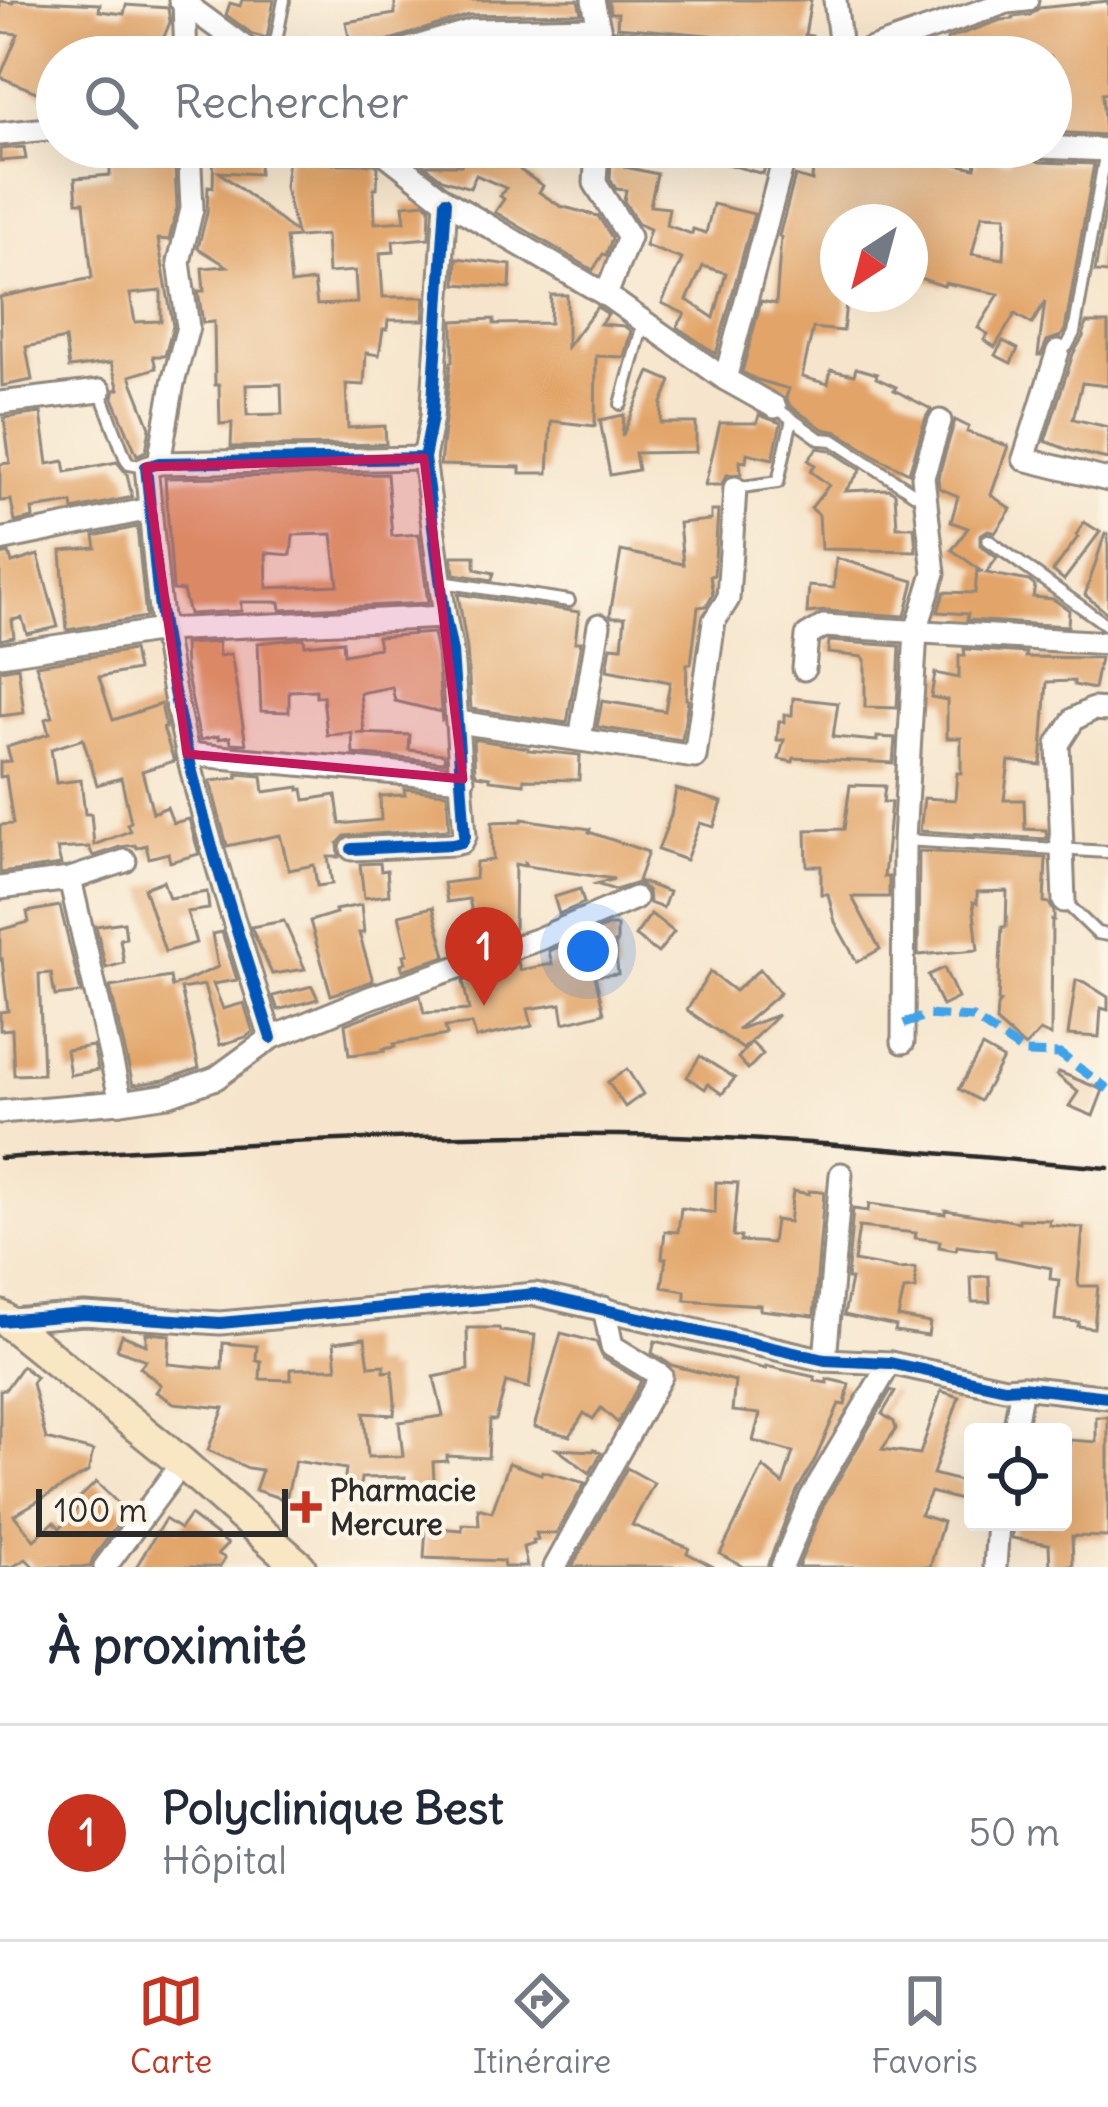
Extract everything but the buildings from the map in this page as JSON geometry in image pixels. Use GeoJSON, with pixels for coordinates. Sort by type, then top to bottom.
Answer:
{"type":"FeatureCollection","features":[{"type":"Feature","properties":{"kind":"main road"},"geometry":{"type":"LineString","coordinates":[[1,1319],[182,1463],[300,1567]]}},
{"type":"Feature","properties":{"kind":"street"},"geometry":{"type":"LineString","coordinates":[[593,0],[600,36]]}},
{"type":"Feature","properties":{"kind":"street"},"geometry":{"type":"LineString","coordinates":[[835,0],[841,36]]}},
{"type":"Feature","properties":{"kind":"street"},"geometry":{"type":"LineString","coordinates":[[908,36],[1014,1]]}},
{"type":"Feature","properties":{"kind":"street"},"geometry":{"type":"LineString","coordinates":[[182,2],[184,36]]}},
{"type":"Feature","properties":{"kind":"street"},"geometry":{"type":"LineString","coordinates":[[182,2],[230,36]]}},
{"type":"Feature","properties":{"kind":"street"},"geometry":{"type":"LineString","coordinates":[[453,36],[473,30],[537,36]]}},
{"type":"Feature","properties":{"kind":"street"},"geometry":{"type":"LineString","coordinates":[[0,134],[36,130]]}},
{"type":"Feature","properties":{"kind":"street"},"geometry":{"type":"LineString","coordinates":[[1072,148],[1107,150]]}},
{"type":"Feature","properties":{"kind":"street"},"geometry":{"type":"LineString","coordinates":[[190,168],[192,208],[179,262],[188,327],[153,465],[150,509],[163,630],[187,754],[271,1038]]}},
{"type":"Feature","properties":{"kind":"street"},"geometry":{"type":"LineString","coordinates":[[404,168],[446,201],[605,295],[725,379],[783,413]]}},
{"type":"Feature","properties":{"kind":"street"},"geometry":{"type":"LineString","coordinates":[[595,168],[595,183],[629,237],[605,295]]}},
{"type":"Feature","properties":{"kind":"street"},"geometry":{"type":"LineString","coordinates":[[725,379],[781,168]]}},
{"type":"Feature","properties":{"kind":"street"},"geometry":{"type":"LineString","coordinates":[[352,849],[453,844],[465,836],[452,652],[424,458],[432,417],[446,201]]}},
{"type":"Feature","properties":{"kind":"street"},"geometry":{"type":"LineString","coordinates":[[1058,351],[1024,459],[1108,480]]}},
{"type":"Feature","properties":{"kind":"street"},"geometry":{"type":"LineString","coordinates":[[0,403],[100,391]]}},
{"type":"Feature","properties":{"kind":"street"},"geometry":{"type":"LineString","coordinates":[[903,1042],[904,840],[916,631],[934,573],[923,477],[940,421]]}},
{"type":"Feature","properties":{"kind":"street"},"geometry":{"type":"LineString","coordinates":[[153,465],[424,458]]}},
{"type":"Feature","properties":{"kind":"street"},"geometry":{"type":"LineString","coordinates":[[458,722],[694,757],[714,621],[728,598],[735,488]]}},
{"type":"Feature","properties":{"kind":"street"},"geometry":{"type":"LineString","coordinates":[[0,541],[150,509]]}},
{"type":"Feature","properties":{"kind":"street"},"geometry":{"type":"LineString","coordinates":[[0,655],[163,630],[445,617]]}},
{"type":"Feature","properties":{"kind":"street"},"geometry":{"type":"LineString","coordinates":[[580,739],[599,625]]}},
{"type":"Feature","properties":{"kind":"street"},"geometry":{"type":"LineString","coordinates":[[805,669],[807,637],[824,626],[1108,643]]}},
{"type":"Feature","properties":{"kind":"street"},"geometry":{"type":"LineString","coordinates":[[1064,901],[1058,744],[1074,718],[1093,709],[1108,710]]}},
{"type":"Feature","properties":{"kind":"street"},"geometry":{"type":"LineString","coordinates":[[187,754],[463,779]]}},
{"type":"Feature","properties":{"kind":"street"},"geometry":{"type":"LineString","coordinates":[[0,888],[70,879],[125,861]]}},
{"type":"Feature","properties":{"kind":"street"},"geometry":{"type":"LineString","coordinates":[[70,879],[121,1102]]}},
{"type":"Feature","properties":{"kind":"street"},"geometry":{"type":"LineString","coordinates":[[0,1112],[121,1102],[168,1094],[216,1078],[271,1038],[635,898]]}},
{"type":"Feature","properties":{"kind":"street"},"geometry":{"type":"LineString","coordinates":[[825,1360],[841,1174]]}},
{"type":"Feature","properties":{"kind":"street"},"geometry":{"type":"LineString","coordinates":[[1,1319],[84,1314],[220,1323],[535,1294],[825,1360],[890,1363],[1005,1388],[1108,1397]]}},
{"type":"Feature","properties":{"kind":"street"},"geometry":{"type":"LineString","coordinates":[[555,1567],[661,1376],[612,1346],[604,1308]]}},
{"type":"Feature","properties":{"kind":"street"},"geometry":{"type":"LineString","coordinates":[[782,1567],[811,1497],[890,1363]]}},
{"type":"Feature","properties":{"kind":"street"},"geometry":{"type":"LineString","coordinates":[[1016,1423],[1022,1387]]}},
{"type":"Feature","properties":{"kind":"street"},"geometry":{"type":"LineString","coordinates":[[105,1567],[182,1463]]}},
{"type":"Feature","properties":{"kind":"street"},"geometry":{"type":"LineString","coordinates":[[995,1567],[997,1531]]}},
{"type":"Feature","properties":{"kind":"lane"},"geometry":{"type":"LineString","coordinates":[[277,36],[284,0]]}},
{"type":"Feature","properties":{"kind":"lane"},"geometry":{"type":"LineString","coordinates":[[1058,351],[1074,333],[1107,150]]}},
{"type":"Feature","properties":{"kind":"lane"},"geometry":{"type":"LineString","coordinates":[[621,404],[644,324]]}},
{"type":"Feature","properties":{"kind":"lane"},"geometry":{"type":"LineString","coordinates":[[100,391],[129,464],[153,465]]}},
{"type":"Feature","properties":{"kind":"lane"},"geometry":{"type":"LineString","coordinates":[[735,488],[778,482],[783,413]]}},
{"type":"Feature","properties":{"kind":"lane"},"geometry":{"type":"LineString","coordinates":[[783,413],[926,501]]}},
{"type":"Feature","properties":{"kind":"lane"},"geometry":{"type":"LineString","coordinates":[[988,540],[1108,626]]}},
{"type":"Feature","properties":{"kind":"lane"},"geometry":{"type":"LineString","coordinates":[[440,582],[569,601]]}},
{"type":"Feature","properties":{"kind":"lane"},"geometry":{"type":"LineString","coordinates":[[904,840],[1108,852]]}},
{"type":"Feature","properties":{"kind":"lane"},"geometry":{"type":"LineString","coordinates":[[1064,901],[1097,933],[1108,935]]}},
{"type":"Feature","properties":{"kind":"highlighted area"},"geometry":{"type":"Polygon","coordinates":[[[424,458],[463,779],[187,754],[146,467],[424,458]]]}},
{"type":"Feature","properties":{"kind":"railway"},"geometry":{"type":"LineString","coordinates":[[0,1158],[386,1138],[618,1135],[802,1142],[1108,1168]]}},
{"type":"Feature","properties":{"kind":"marked path"},"geometry":{"type":"LineString","coordinates":[[904,1024],[927,1015],[973,1018],[1025,1053],[1060,1054],[1108,1089]]}},
{"type":"Feature","properties":{"kind":"cycle path"},"geometry":{"type":"LineString","coordinates":[[352,849],[453,844],[465,836],[452,652],[424,458],[432,417],[446,201]]}},
{"type":"Feature","properties":{"kind":"cycle path"},"geometry":{"type":"LineString","coordinates":[[271,1038],[183,735],[163,631],[146,467],[424,458]]}},
{"type":"Feature","properties":{"kind":"cycle path"},"geometry":{"type":"LineString","coordinates":[[0,1321],[84,1314],[220,1323],[535,1294],[825,1360],[890,1363],[1005,1388],[1108,1397]]}},
{"type":"Feature","properties":{"kind":"place","name":"Polyclinique Best"},"geometry":{"type":"Point","coordinates":[484,1006]}},
{"type":"Feature","properties":{"kind":"place","name":"Pharmacie Mercure"},"geometry":{"type":"Point","coordinates":[306,1507]}}]}
